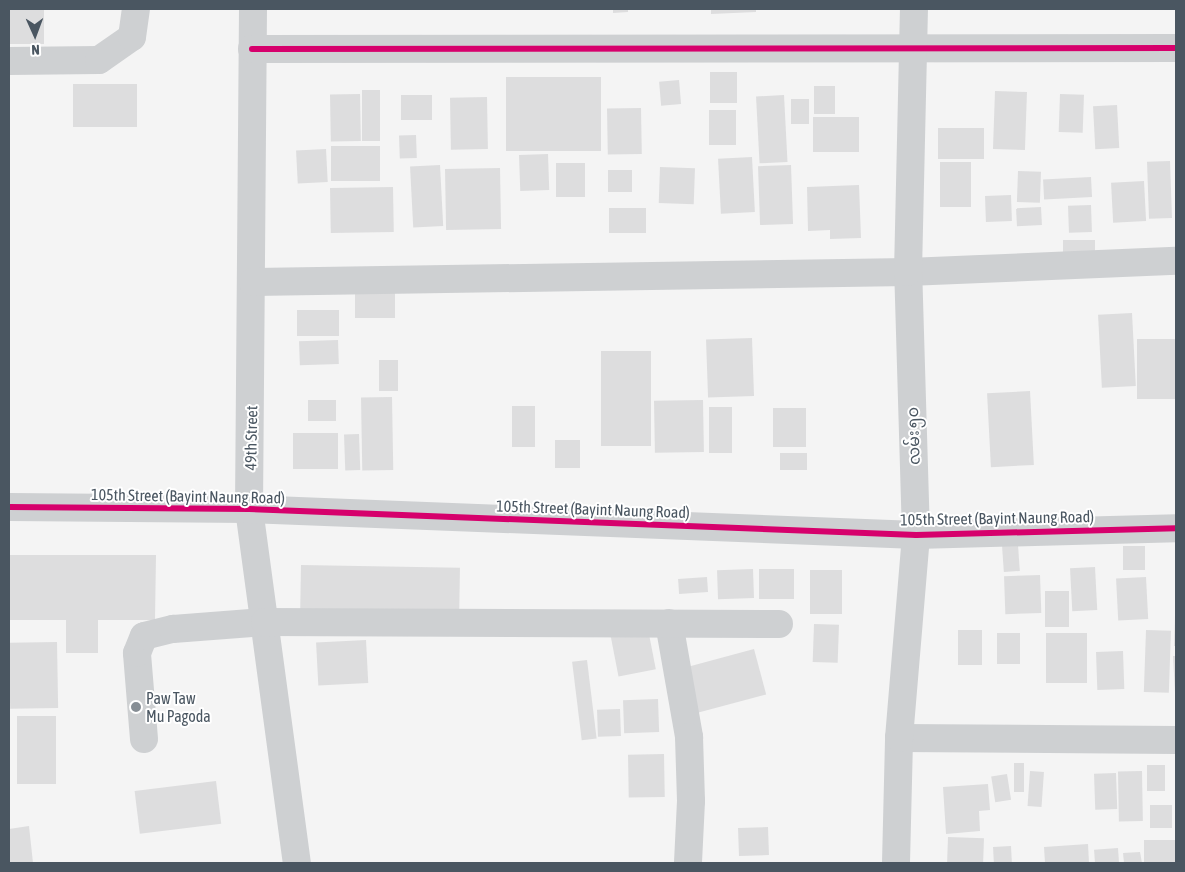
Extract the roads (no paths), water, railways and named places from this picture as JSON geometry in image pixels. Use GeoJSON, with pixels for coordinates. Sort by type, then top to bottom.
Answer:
{"type":"FeatureCollection","features":[{"type":"Feature","properties":{"kind":"street"},"geometry":{"type":"LineString","coordinates":[[9,61],[99,60],[132,37],[136,9]]}},
{"type":"Feature","properties":{"kind":"street","name":"49th Street"},"geometry":{"type":"LineString","coordinates":[[253,9],[253,282],[249,509],[297,863]]}},
{"type":"Feature","properties":{"kind":"street","name":"လမ်း ၅၀"},"geometry":{"type":"LineString","coordinates":[[896,863],[899,738],[916,535],[908,272],[914,9]]}},
{"type":"Feature","properties":{"kind":"street"},"geometry":{"type":"LineString","coordinates":[[252,49],[1176,48]]}},
{"type":"Feature","properties":{"kind":"street"},"geometry":{"type":"LineString","coordinates":[[253,282],[908,272],[1176,261]]}},
{"type":"Feature","properties":{"kind":"street","name":"105th Street (Bayint Naung Road)"},"geometry":{"type":"LineString","coordinates":[[9,507],[249,509],[916,535],[1176,528]]}},
{"type":"Feature","properties":{"kind":"street"},"geometry":{"type":"LineString","coordinates":[[144,739],[137,653],[144,636],[173,629],[265,622],[779,624]]}},
{"type":"Feature","properties":{"kind":"street"},"geometry":{"type":"LineString","coordinates":[[669,624],[689,737],[691,801],[688,863]]}},
{"type":"Feature","properties":{"kind":"street"},"geometry":{"type":"LineString","coordinates":[[899,738],[1176,740]]}},
{"type":"Feature","properties":{"kind":"place","name":"Paw Taw Mu Pagoda"},"geometry":{"type":"Point","coordinates":[136,707]}}]}
